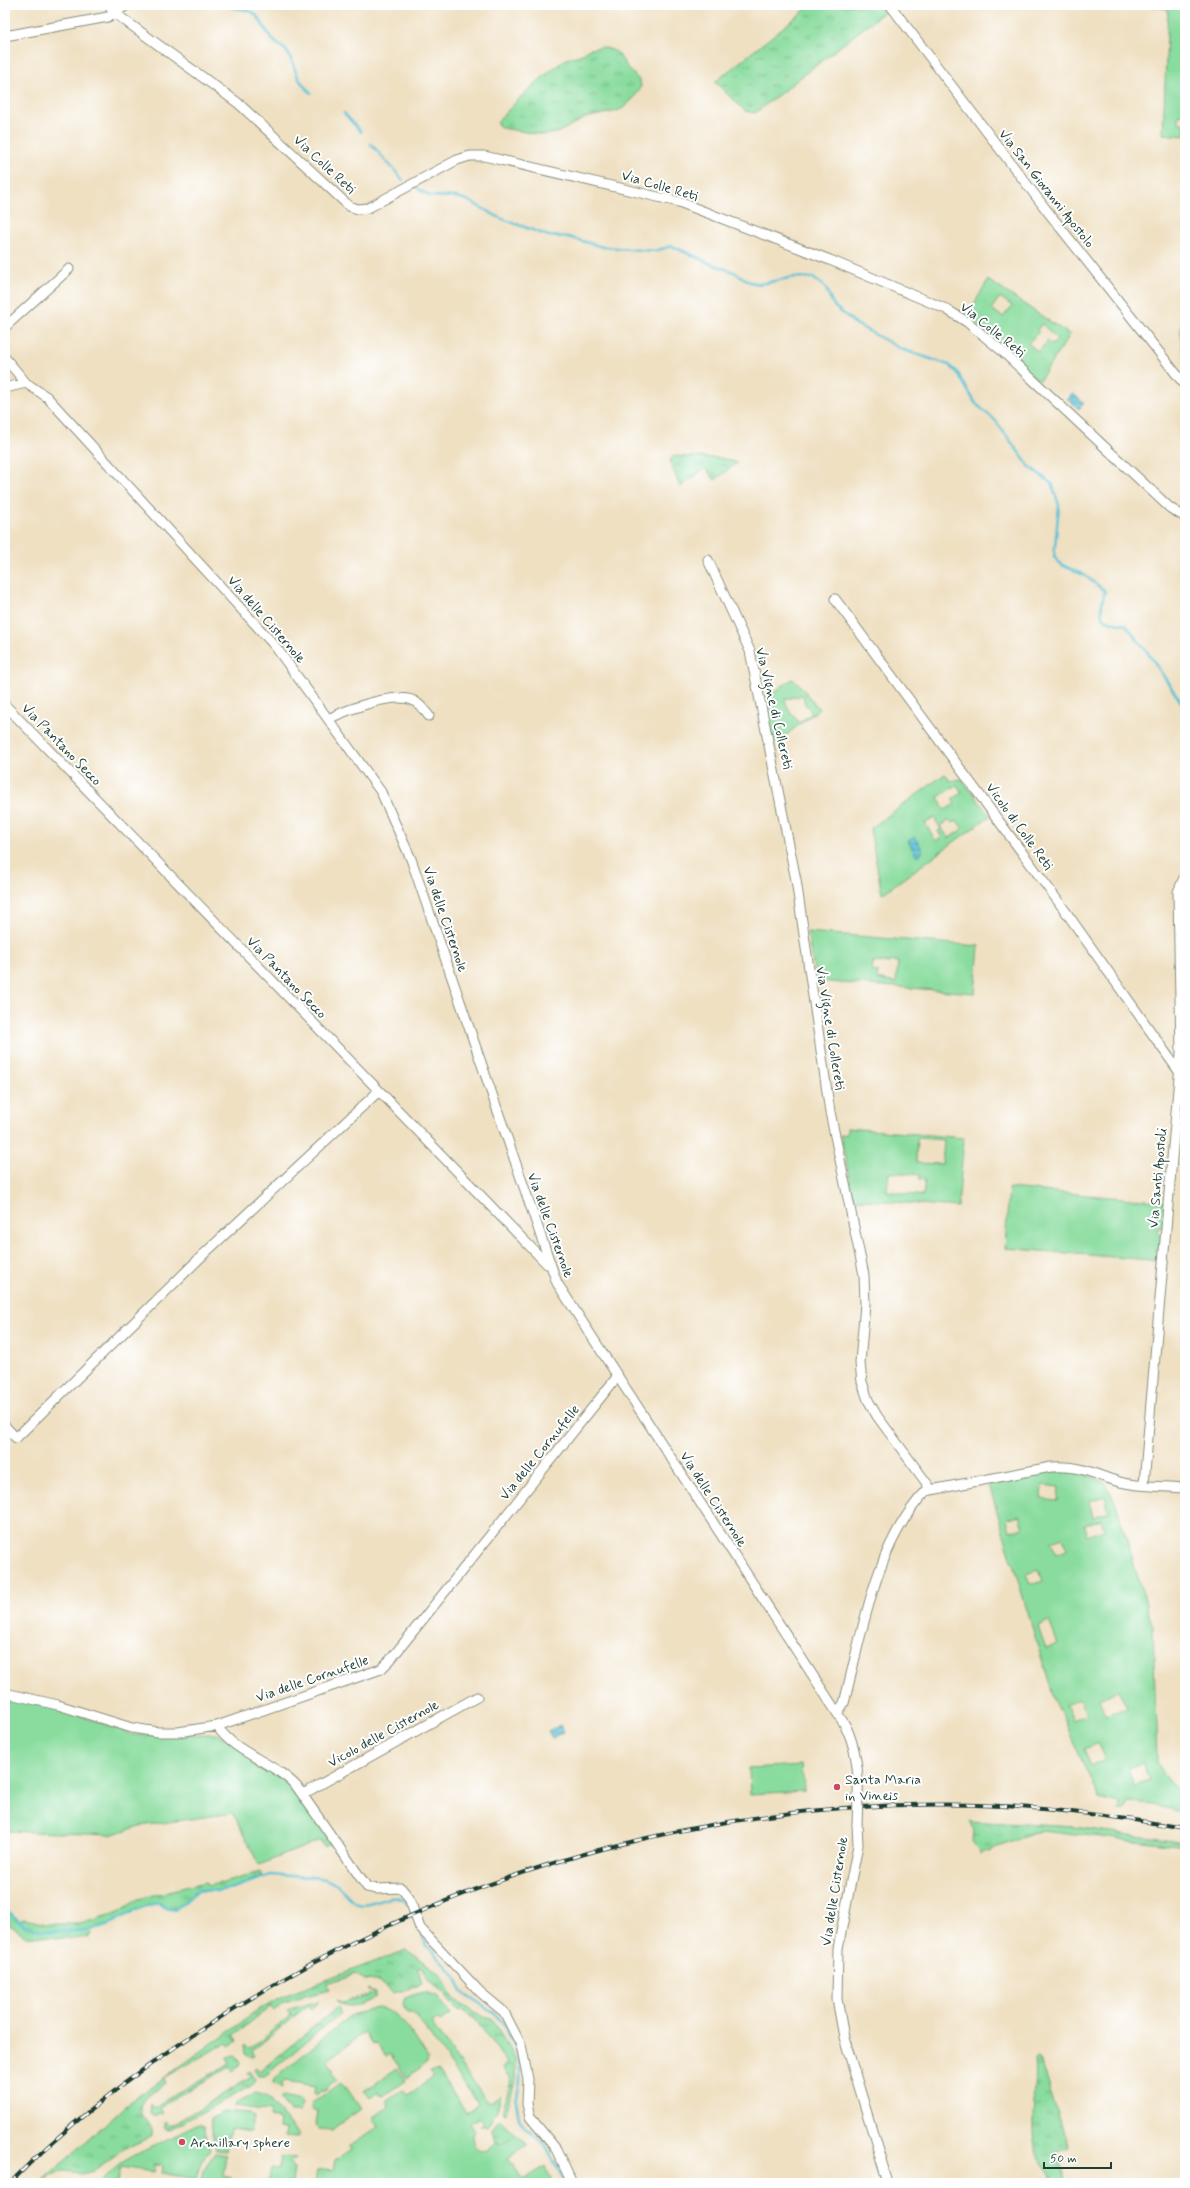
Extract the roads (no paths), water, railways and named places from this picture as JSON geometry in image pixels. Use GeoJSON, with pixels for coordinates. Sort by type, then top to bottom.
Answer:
{"type":"FeatureCollection","features":[{"type":"Feature","properties":{"kind":"street","name":"Via Colle Reti"},"geometry":{"type":"LineString","coordinates":[[109,5],[116,14],[231,98],[351,207],[368,208],[457,160],[467,157],[484,156],[679,202],[816,255],[937,305],[962,319],[996,346],[1170,508],[1185,517]]}},
{"type":"Feature","properties":{"kind":"street"},"geometry":{"type":"LineString","coordinates":[[5,36],[106,18],[116,14],[127,5]]}},
{"type":"Feature","properties":{"kind":"street","name":"Via San Giovanni Apostolo"},"geometry":{"type":"LineString","coordinates":[[890,5],[1048,212],[1185,385]]}},
{"type":"Feature","properties":{"kind":"street"},"geometry":{"type":"LineString","coordinates":[[5,327],[68,269]]}},
{"type":"Feature","properties":{"kind":"street","name":"Via delle Cisternole"},"geometry":{"type":"LineString","coordinates":[[5,358],[26,383],[47,397],[275,646],[381,792],[408,852],[550,1267],[564,1295],[838,1712],[852,1739],[857,1766],[858,1845],[838,1948],[837,1999],[844,2036],[888,2183]]}},
{"type":"Feature","properties":{"kind":"street"},"geometry":{"type":"LineString","coordinates":[[5,388],[26,383]]}},
{"type":"Feature","properties":{"kind":"street","name":"Via Vigne di Collereti"},"geometry":{"type":"LineString","coordinates":[[708,560],[750,651],[796,880],[830,1112],[864,1275],[864,1325],[860,1362],[862,1382],[868,1400],[877,1416],[931,1489]]}},
{"type":"Feature","properties":{"kind":"street","name":"Vicolo di Colle Reti"},"geometry":{"type":"LineString","coordinates":[[835,599],[1066,912],[1180,1073]]}},
{"type":"Feature","properties":{"kind":"street"},"geometry":{"type":"LineString","coordinates":[[328,719],[372,702],[404,699],[414,701],[429,716]]}},
{"type":"Feature","properties":{"kind":"street","name":"Via Pantano Secco"},"geometry":{"type":"LineString","coordinates":[[5,705],[550,1267]]}},
{"type":"Feature","properties":{"kind":"street","name":"Via Santi Apostoli"},"geometry":{"type":"LineString","coordinates":[[1144,1484],[1182,1054],[1178,892],[1185,875]]}},
{"type":"Feature","properties":{"kind":"street"},"geometry":{"type":"LineString","coordinates":[[5,1426],[16,1438],[205,1253],[379,1091]]}},
{"type":"Feature","properties":{"kind":"street","name":"Via delle Cornufelle"},"geometry":{"type":"LineString","coordinates":[[5,1694],[58,1705],[139,1730],[173,1732],[217,1726],[381,1669],[391,1659],[617,1377]]}},
{"type":"Feature","properties":{"kind":"street"},"geometry":{"type":"LineString","coordinates":[[838,1712],[844,1703],[878,1572],[916,1502],[926,1491],[1051,1467],[1068,1466],[1082,1468],[1121,1482],[1185,1488]]}},
{"type":"Feature","properties":{"kind":"street","name":"Vicolo delle Cisternole"},"geometry":{"type":"LineString","coordinates":[[303,1794],[477,1697]]}},
{"type":"Feature","properties":{"kind":"street"},"geometry":{"type":"LineString","coordinates":[[217,1726],[230,1740],[290,1780],[303,1794],[367,1887],[377,1889],[401,1888],[409,1898],[420,1928],[480,1992],[504,2012],[522,2045],[528,2079],[527,2104],[530,2117],[558,2152],[572,2183]]}},
{"type":"Feature","properties":{"kind":"water"},"geometry":{"type":"Polygon","coordinates":[[[1072,393],[1084,403],[1079,409],[1067,399],[1072,393]]]}},
{"type":"Feature","properties":{"kind":"water"},"geometry":{"type":"Polygon","coordinates":[[[915,837],[923,851],[920,855],[916,855],[908,841],[915,837]]]}},
{"type":"Feature","properties":{"kind":"water"},"geometry":{"type":"Polygon","coordinates":[[[560,1725],[564,1732],[552,1738],[548,1731],[560,1725]]]}},
{"type":"Feature","properties":{"kind":"waterway"},"geometry":{"type":"LineString","coordinates":[[226,5],[233,8],[248,10],[255,14],[271,38],[288,53],[298,78],[311,93]]}},
{"type":"Feature","properties":{"kind":"waterway"},"geometry":{"type":"LineString","coordinates":[[344,113],[361,132]]}},
{"type":"Feature","properties":{"kind":"waterway"},"geometry":{"type":"LineString","coordinates":[[371,144],[403,180]]}},
{"type":"Feature","properties":{"kind":"waterway"},"geometry":{"type":"LineString","coordinates":[[418,189],[430,196],[456,197],[467,200],[500,218],[549,236],[568,237],[603,247],[655,251],[672,246],[709,263],[734,272],[750,282],[760,284],[794,277],[813,278],[825,287],[834,306],[856,324],[901,349],[949,365],[957,372],[976,404],[995,420],[1029,466],[1052,484],[1059,505],[1054,557],[1062,565],[1084,575],[1105,591],[1101,612],[1103,616],[1110,622],[1126,625],[1148,653],[1185,708]]}},
{"type":"Feature","properties":{"kind":"waterway"},"geometry":{"type":"LineString","coordinates":[[5,1909],[23,1924],[34,1929],[44,1931],[93,1929],[111,1923],[140,1908],[152,1904],[159,1903],[165,1908],[176,1908],[199,1890],[217,1891],[233,1888],[270,1875],[325,1879],[337,1885],[352,1900],[361,1905],[367,1905],[391,1898],[397,1898],[407,1904]]}},
{"type":"Feature","properties":{"kind":"waterway"},"geometry":{"type":"LineString","coordinates":[[420,1933],[428,1947],[455,1975],[462,1992],[493,2012],[503,2023],[517,2051],[520,2068],[520,2081],[516,2101],[519,2119],[525,2127],[545,2145],[565,2183]]}},
{"type":"Feature","properties":{"kind":"railway"},"geometry":{"type":"LineString","coordinates":[[10,2183],[60,2135],[116,2090],[174,2048],[232,2010],[319,1960],[410,1916],[504,1879],[601,1850],[699,1827],[799,1812],[900,1805],[1001,1806],[1093,1814],[1185,1828]]}},
{"type":"Feature","properties":{"kind":"place","name":"Santa Maria in Vineis"},"geometry":{"type":"Point","coordinates":[837,1787]}},
{"type":"Feature","properties":{"kind":"place","name":"Armillary sphere"},"geometry":{"type":"Point","coordinates":[182,2142]}}]}
